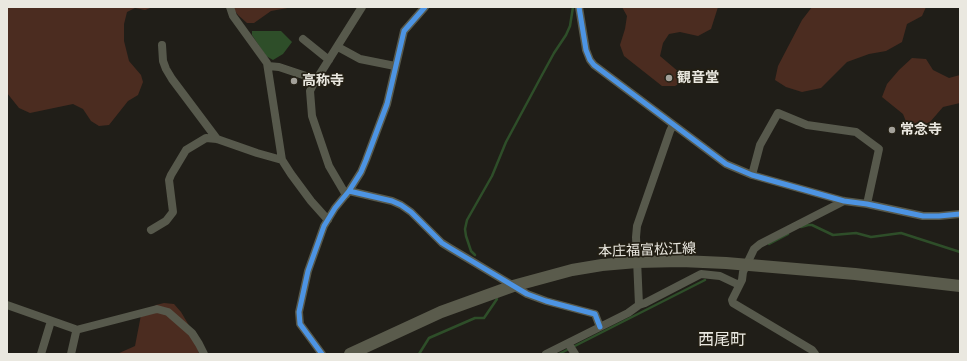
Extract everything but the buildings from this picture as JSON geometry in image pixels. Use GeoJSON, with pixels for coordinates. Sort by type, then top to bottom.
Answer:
{"type":"FeatureCollection","features":[{"type":"Feature","properties":{"kind":"main road","name":"本庄福富松江線"},"geometry":{"type":"LineString","coordinates":[[350,354],[441,312],[513,286],[572,270],[602,265],[637,262],[681,261],[862,275],[960,286]]}},
{"type":"Feature","properties":{"kind":"street"},"geometry":{"type":"LineString","coordinates":[[230,7],[233,16],[268,66],[282,160],[311,201],[328,220]]}},
{"type":"Feature","properties":{"kind":"street"},"geometry":{"type":"LineString","coordinates":[[362,7],[338,47],[316,79],[310,91],[312,116],[329,166],[348,193],[392,201],[401,205],[411,212],[442,243],[528,294],[546,301],[595,314],[600,327]]}},
{"type":"Feature","properties":{"kind":"street"},"geometry":{"type":"LineString","coordinates":[[322,354],[300,324],[298,312],[308,271],[324,226],[361,172],[387,104],[404,31],[425,7]]}},
{"type":"Feature","properties":{"kind":"street"},"geometry":{"type":"LineString","coordinates":[[579,7],[584,44],[590,60],[601,70],[726,164],[752,175],[844,201],[867,204],[923,216],[960,214]]}},
{"type":"Feature","properties":{"kind":"street"},"geometry":{"type":"LineString","coordinates":[[303,39],[329,60]]}},
{"type":"Feature","properties":{"kind":"street"},"geometry":{"type":"LineString","coordinates":[[162,45],[162,61],[172,80],[217,139]]}},
{"type":"Feature","properties":{"kind":"street"},"geometry":{"type":"LineString","coordinates":[[338,47],[360,59],[395,66]]}},
{"type":"Feature","properties":{"kind":"street"},"geometry":{"type":"LineString","coordinates":[[268,66],[279,67],[316,79]]}},
{"type":"Feature","properties":{"kind":"street"},"geometry":{"type":"LineString","coordinates":[[752,175],[760,145],[778,113],[807,125],[856,132],[879,149],[867,204]]}},
{"type":"Feature","properties":{"kind":"street"},"geometry":{"type":"LineString","coordinates":[[639,305],[637,226],[673,125]]}},
{"type":"Feature","properties":{"kind":"street"},"geometry":{"type":"LineString","coordinates":[[151,230],[166,221],[173,212],[169,180],[171,175],[186,150],[206,138],[217,139],[282,160]]}},
{"type":"Feature","properties":{"kind":"street"},"geometry":{"type":"LineString","coordinates":[[815,354],[812,350],[733,303],[732,298],[754,249],[760,244],[844,201]]}},
{"type":"Feature","properties":{"kind":"street"},"geometry":{"type":"LineString","coordinates":[[546,354],[571,348],[600,327],[628,313],[639,305],[701,274],[720,276],[739,285]]}},
{"type":"Feature","properties":{"kind":"street"},"geometry":{"type":"LineString","coordinates":[[7,306],[76,330],[157,310],[168,312],[192,333],[200,344],[204,354]]}},
{"type":"Feature","properties":{"kind":"street"},"geometry":{"type":"LineString","coordinates":[[41,354],[51,321]]}},
{"type":"Feature","properties":{"kind":"street"},"geometry":{"type":"LineString","coordinates":[[71,354],[76,330]]}},
{"type":"Feature","properties":{"kind":"shaded area"},"geometry":{"type":"Polygon","coordinates":[[[7,7],[153,7],[145,10],[135,8],[127,12],[124,24],[124,41],[129,61],[141,75],[143,82],[138,95],[128,101],[109,125],[99,126],[91,121],[83,109],[73,104],[30,113],[19,108],[7,93],[7,7]]]}},
{"type":"Feature","properties":{"kind":"shaded area"},"geometry":{"type":"Polygon","coordinates":[[[232,7],[293,7],[271,11],[254,23],[247,23],[232,7]]]}},
{"type":"Feature","properties":{"kind":"shaded area"},"geometry":{"type":"Polygon","coordinates":[[[622,7],[718,7],[711,29],[698,36],[680,32],[669,34],[663,43],[660,56],[680,73],[680,83],[675,86],[662,86],[624,56],[620,45],[627,16],[622,7]]]}},
{"type":"Feature","properties":{"kind":"shaded area"},"geometry":{"type":"Polygon","coordinates":[[[812,7],[926,7],[922,16],[907,24],[902,42],[886,51],[869,54],[847,62],[821,88],[802,92],[786,87],[775,80],[778,66],[802,20],[812,7]]]}},
{"type":"Feature","properties":{"kind":"shaded area"},"geometry":{"type":"Polygon","coordinates":[[[252,31],[281,31],[292,42],[283,54],[273,60],[266,56],[252,35],[252,31]]]}},
{"type":"Feature","properties":{"kind":"shaded area"},"geometry":{"type":"Polygon","coordinates":[[[912,58],[926,59],[933,70],[949,78],[960,75],[960,103],[943,107],[930,122],[918,127],[907,124],[903,114],[882,97],[887,84],[912,58]]]}},
{"type":"Feature","properties":{"kind":"shaded area"},"geometry":{"type":"Polygon","coordinates":[[[164,303],[174,304],[181,312],[194,334],[199,354],[117,354],[135,346],[141,315],[156,305],[164,303]]]}},
{"type":"Feature","properties":{"kind":"waterway"},"geometry":{"type":"LineString","coordinates":[[475,255],[471,251],[466,236],[465,229],[467,220],[492,176],[506,142],[554,53],[566,35],[570,26],[573,7]]}},
{"type":"Feature","properties":{"kind":"waterway"},"geometry":{"type":"LineString","coordinates":[[801,227],[812,225],[833,235],[856,233],[871,237],[901,233],[960,252]]}},
{"type":"Feature","properties":{"kind":"waterway"},"geometry":{"type":"LineString","coordinates":[[769,244],[788,234]]}},
{"type":"Feature","properties":{"kind":"waterway"},"geometry":{"type":"LineString","coordinates":[[559,354],[705,280]]}},
{"type":"Feature","properties":{"kind":"waterway"},"geometry":{"type":"LineString","coordinates":[[419,354],[429,338],[475,318],[484,318],[497,299]]}},
{"type":"Feature","properties":{"kind":"cycle path"},"geometry":{"type":"LineString","coordinates":[[322,354],[300,324],[299,312],[308,271],[324,226],[335,208],[349,191],[361,172],[366,160],[387,104],[404,31],[425,7]]}},
{"type":"Feature","properties":{"kind":"cycle path"},"geometry":{"type":"LineString","coordinates":[[579,7],[586,50],[594,65],[726,164],[752,175],[844,201],[867,204],[923,216],[960,214]]}},
{"type":"Feature","properties":{"kind":"cycle path"},"geometry":{"type":"LineString","coordinates":[[349,191],[392,201],[401,205],[411,212],[442,243],[450,248],[527,294],[546,301],[595,314],[600,327]]}},
{"type":"Feature","properties":{"kind":"place","name":"観音堂"},"geometry":{"type":"Point","coordinates":[669,78]}},
{"type":"Feature","properties":{"kind":"place","name":"高称寺"},"geometry":{"type":"Point","coordinates":[294,81]}},
{"type":"Feature","properties":{"kind":"place","name":"常念寺"},"geometry":{"type":"Point","coordinates":[892,130]}},
{"type":"Feature","properties":{"kind":"district","name":"西尾町"},"geometry":{"type":"Point","coordinates":[722,340]}}]}
